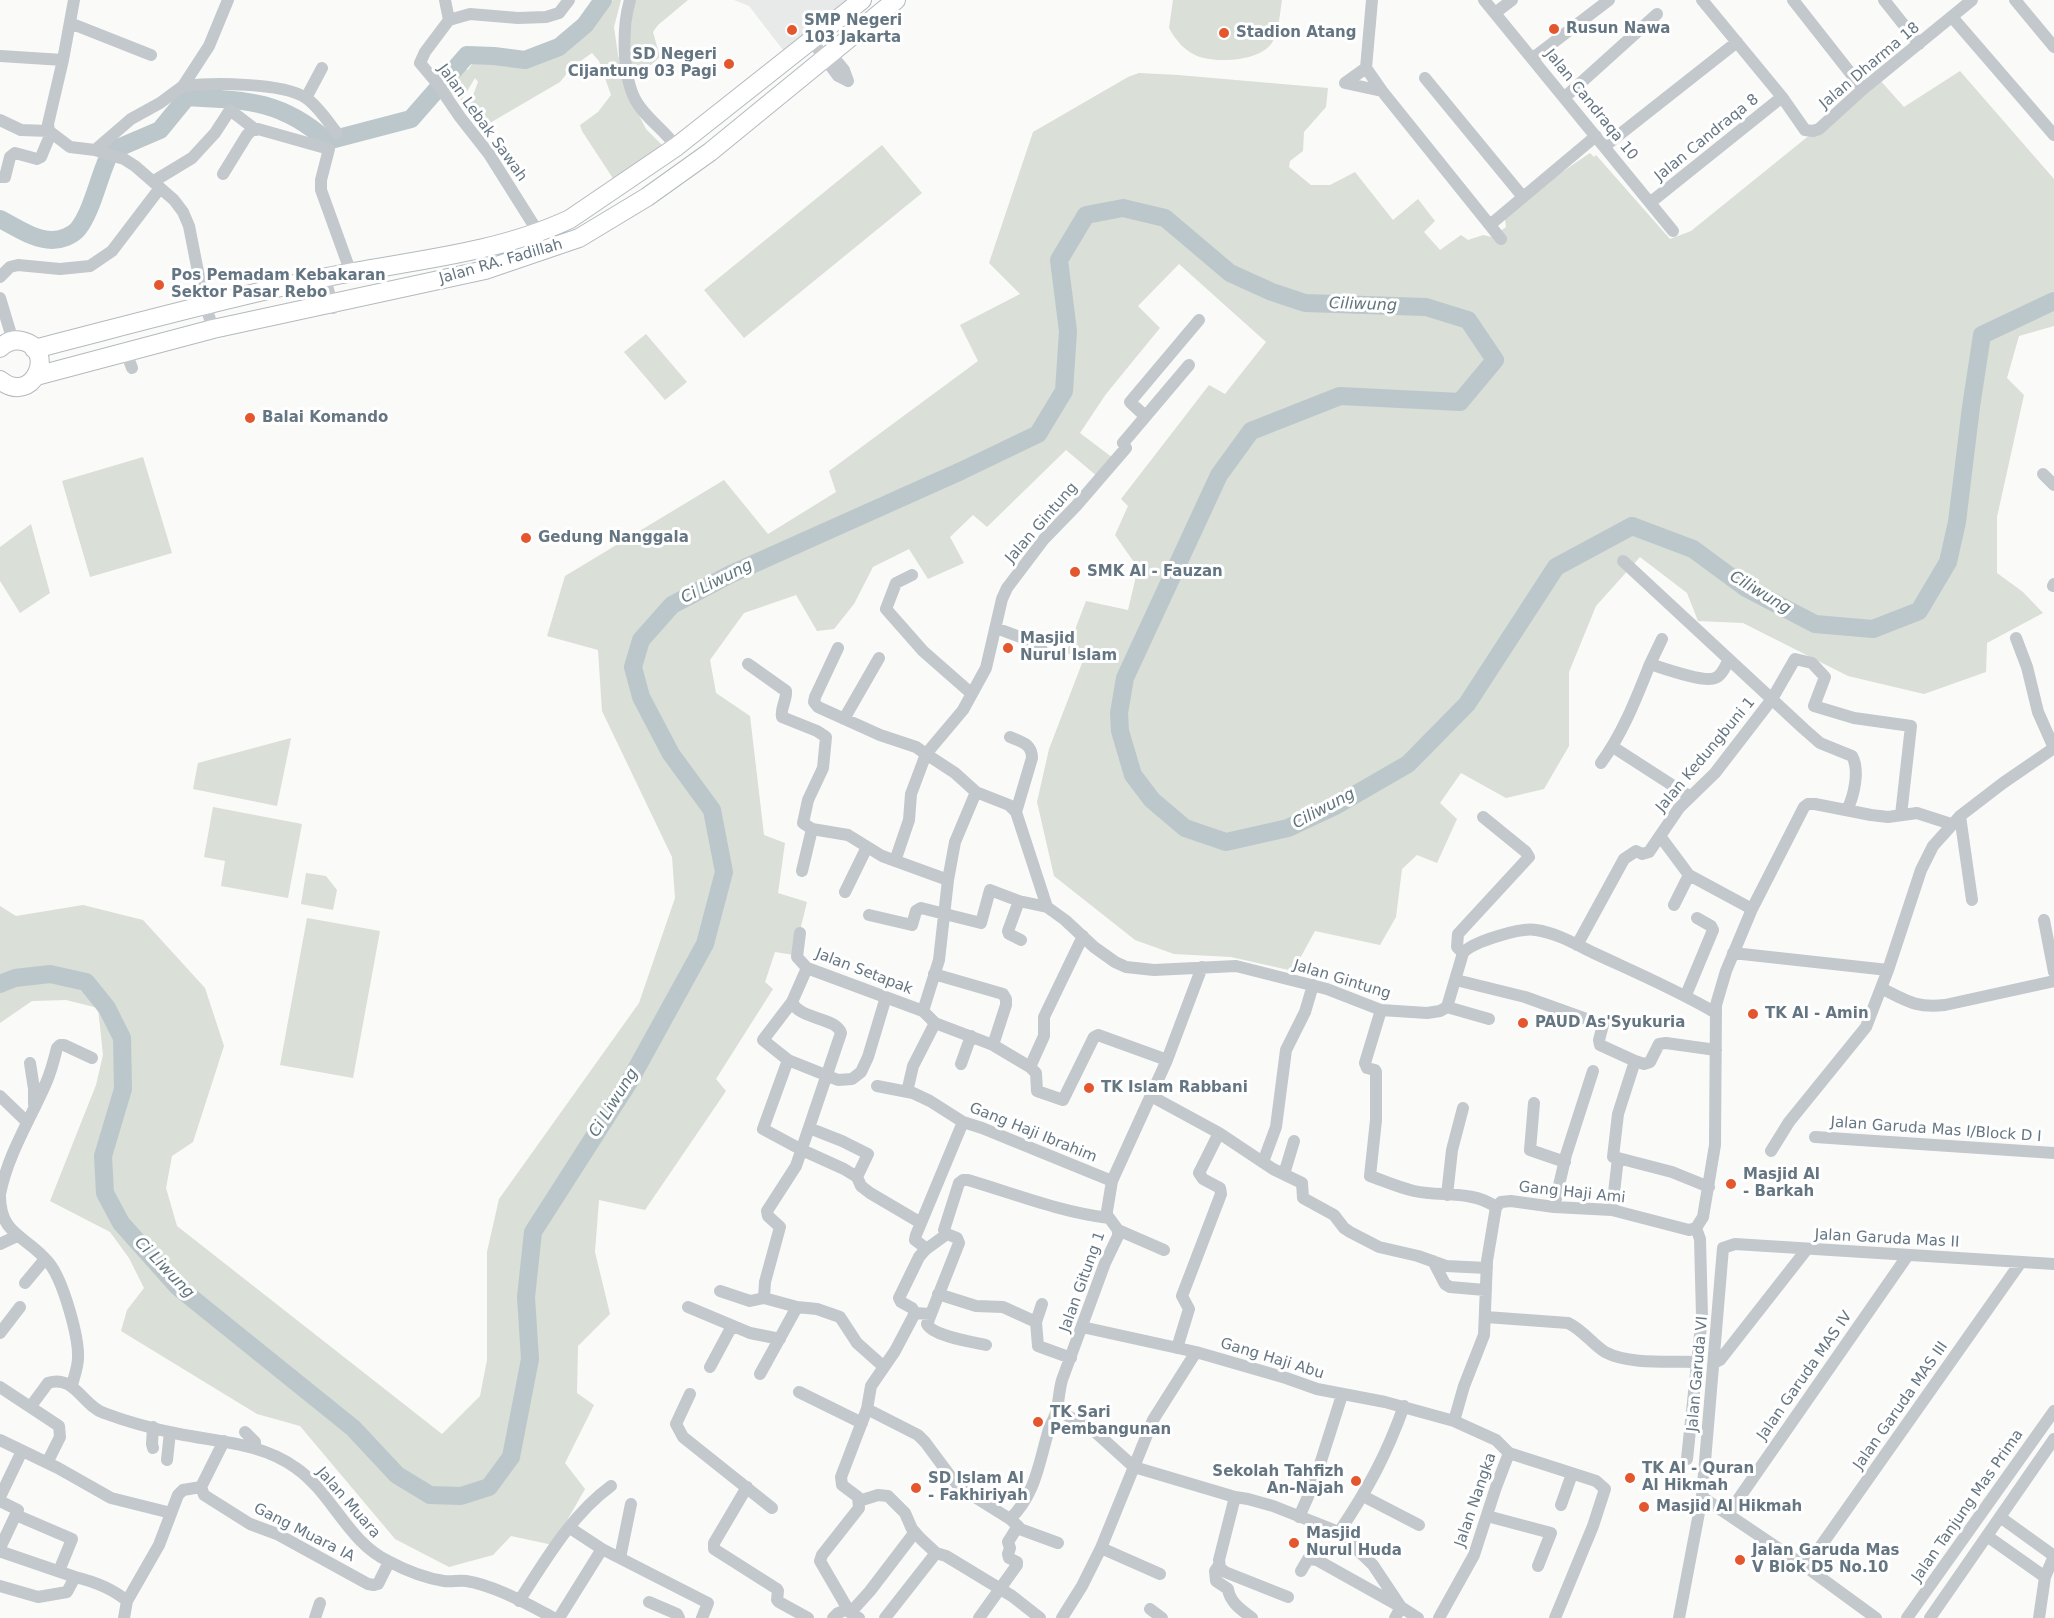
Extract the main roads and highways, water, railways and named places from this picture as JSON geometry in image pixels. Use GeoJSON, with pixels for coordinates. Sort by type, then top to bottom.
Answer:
{"type":"FeatureCollection","features":[{"type":"Feature","properties":{"kind":"main road","name":"Jalan RA. Fadillah"},"geometry":{"type":"LineString","coordinates":[[34,349],[325,278],[453,254],[538,232],[570,219],[676,147],[862,0]]}},
{"type":"Feature","properties":{"kind":"main road","name":"Jalan RA. Fadillah"},"geometry":{"type":"LineString","coordinates":[[0,380],[17,387],[29,384],[36,376],[129,360],[213,329],[333,307],[486,270],[579,238],[681,174],[896,0]]}},
{"type":"Feature","properties":{"kind":"main road"},"geometry":{"type":"LineString","coordinates":[[4,342],[27,343],[34,349],[40,362],[36,376]]}},
{"type":"Feature","properties":{"kind":"waterway"},"geometry":{"type":"LineString","coordinates":[[0,219],[39,238],[52,240],[73,234],[88,212],[111,151],[160,130],[187,97],[245,101],[278,110],[310,127],[327,141],[411,119],[467,55],[525,60],[559,47],[585,25],[603,0]]}},
{"type":"Feature","properties":{"kind":"waterway","name":"Ci Liwung"},"geometry":{"type":"LineString","coordinates":[[0,984],[15,978],[50,974],[86,982],[107,1008],[122,1038],[123,1089],[103,1156],[105,1193],[121,1223],[178,1287],[353,1428],[397,1475],[430,1495],[461,1496],[489,1487],[511,1457],[530,1359],[526,1297],[533,1232],[629,1082],[705,944],[724,872],[712,810],[671,754],[641,697],[633,667],[641,640],[672,605],[731,574],[1038,434],[1064,391],[1068,331],[1059,260],[1086,215],[1123,208],[1165,218],[1230,273],[1272,292],[1305,303],[1426,307],[1468,320],[1495,360],[1460,402],[1340,396],[1251,431],[1219,475],[1125,678],[1119,713],[1120,731],[1133,775],[1152,800],[1185,828],[1226,842],[1288,828],[1337,805],[1408,764],[1467,704],[1556,567],[1632,526],[1693,549],[1746,588],[1815,624],[1873,629],[1919,611],[1948,562],[1957,522],[1982,335],[2054,301]]}},
{"type":"Feature","properties":{"kind":"place","name":"Rusun Nawa"},"geometry":{"type":"Point","coordinates":[1554,29]}},
{"type":"Feature","properties":{"kind":"place","name":"SMP Negeri 103 Jakarta"},"geometry":{"type":"Point","coordinates":[792,30]}},
{"type":"Feature","properties":{"kind":"place","name":"Stadion Atang"},"geometry":{"type":"Point","coordinates":[1224,33]}},
{"type":"Feature","properties":{"kind":"place","name":"SD Negeri Cijantung 03 Pagi"},"geometry":{"type":"Point","coordinates":[729,64]}},
{"type":"Feature","properties":{"kind":"place","name":"Pos Pemadam Kebakaran Sektor Pasar Rebo"},"geometry":{"type":"Point","coordinates":[159,285]}},
{"type":"Feature","properties":{"kind":"place","name":"Balai Komando"},"geometry":{"type":"Point","coordinates":[250,418]}},
{"type":"Feature","properties":{"kind":"place","name":"Gedung Nanggala"},"geometry":{"type":"Point","coordinates":[526,538]}},
{"type":"Feature","properties":{"kind":"place","name":"SMK Al - Fauzan"},"geometry":{"type":"Point","coordinates":[1075,572]}},
{"type":"Feature","properties":{"kind":"place","name":"Masjid Nurul Islam"},"geometry":{"type":"Point","coordinates":[1008,648]}},
{"type":"Feature","properties":{"kind":"place","name":"TK Al - Amin"},"geometry":{"type":"Point","coordinates":[1753,1014]}},
{"type":"Feature","properties":{"kind":"place","name":"PAUD As'Syukuria"},"geometry":{"type":"Point","coordinates":[1523,1023]}},
{"type":"Feature","properties":{"kind":"place","name":"TK Islam Rabbani"},"geometry":{"type":"Point","coordinates":[1089,1088]}},
{"type":"Feature","properties":{"kind":"place","name":"Masjid Al - Barkah"},"geometry":{"type":"Point","coordinates":[1731,1184]}},
{"type":"Feature","properties":{"kind":"place","name":"TK Sari Pembangunan"},"geometry":{"type":"Point","coordinates":[1038,1422]}},
{"type":"Feature","properties":{"kind":"place","name":"TK Al - Quran Al Hikmah"},"geometry":{"type":"Point","coordinates":[1630,1478]}},
{"type":"Feature","properties":{"kind":"place","name":"Sekolah Tahfizh An-Najah"},"geometry":{"type":"Point","coordinates":[1356,1481]}},
{"type":"Feature","properties":{"kind":"place","name":"SD Islam Al - Fakhiriyah"},"geometry":{"type":"Point","coordinates":[916,1488]}},
{"type":"Feature","properties":{"kind":"place","name":"Masjid Al Hikmah"},"geometry":{"type":"Point","coordinates":[1644,1507]}},
{"type":"Feature","properties":{"kind":"place","name":"Masjid Nurul Huda"},"geometry":{"type":"Point","coordinates":[1294,1543]}},
{"type":"Feature","properties":{"kind":"place","name":"Jalan Garuda Mas V Blok D5 No.10"},"geometry":{"type":"Point","coordinates":[1740,1560]}},
{"type":"Feature","properties":{"kind":"water label","name":"Ciliwung"},"geometry":{"type":"Point","coordinates":[1363,305]}},
{"type":"Feature","properties":{"kind":"water label","name":"Ciliwung"},"geometry":{"type":"Point","coordinates":[1760,593]}},
{"type":"Feature","properties":{"kind":"water label","name":"Ciliwung"},"geometry":{"type":"Point","coordinates":[1324,809]}}]}
